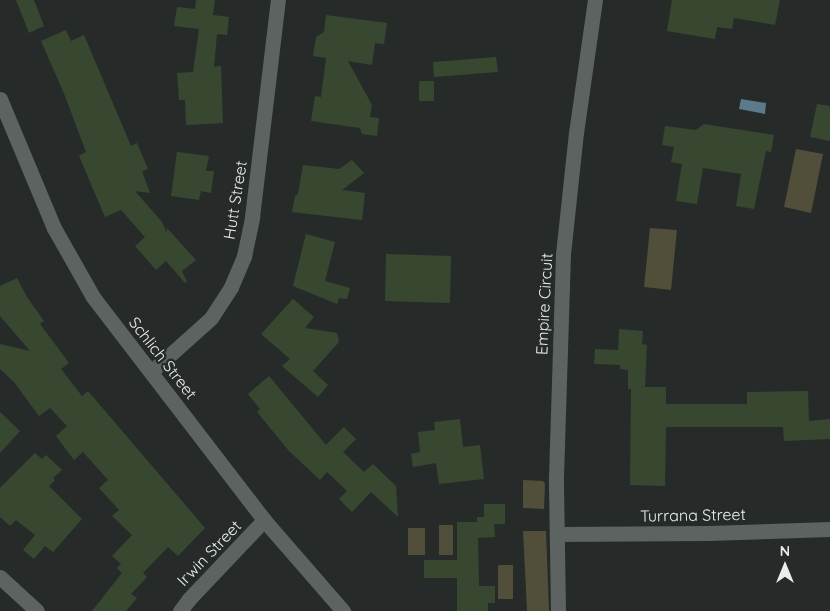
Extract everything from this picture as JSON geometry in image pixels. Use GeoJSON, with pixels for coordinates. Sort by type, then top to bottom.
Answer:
{"type":"FeatureCollection","features":[{"type":"Feature","properties":{"kind":"street","name":"Hutt Street"},"geometry":{"type":"LineString","coordinates":[[152,371],[211,318],[230,287],[244,256],[252,217],[278,0]]}},
{"type":"Feature","properties":{"kind":"street","name":"Empire Circuit"},"geometry":{"type":"LineString","coordinates":[[558,611],[556,435],[564,254],[576,133],[595,0]]}},
{"type":"Feature","properties":{"kind":"street","name":"Schlich Street"},"geometry":{"type":"LineString","coordinates":[[0,99],[54,228],[93,297],[152,371],[264,520],[343,611]]}},
{"type":"Feature","properties":{"kind":"street","name":"Irwin Street"},"geometry":{"type":"LineString","coordinates":[[180,611],[189,599],[264,520]]}},
{"type":"Feature","properties":{"kind":"street","name":"Turrana Street"},"geometry":{"type":"LineString","coordinates":[[557,534],[709,533],[830,529]]}},
{"type":"Feature","properties":{"kind":"street"},"geometry":{"type":"LineString","coordinates":[[0,576],[37,611]]}},
{"type":"Feature","properties":{"kind":"shaded area"},"geometry":{"type":"Polygon","coordinates":[[[796,149],[823,154],[811,213],[784,207],[796,149]]]}},
{"type":"Feature","properties":{"kind":"shaded area"},"geometry":{"type":"Polygon","coordinates":[[[650,228],[677,230],[671,290],[644,287],[650,228]]]}},
{"type":"Feature","properties":{"kind":"shaded area"},"geometry":{"type":"Polygon","coordinates":[[[523,480],[543,481],[545,484],[544,509],[523,508],[523,480]]]}},
{"type":"Feature","properties":{"kind":"shaded area"},"geometry":{"type":"Polygon","coordinates":[[[439,525],[453,525],[453,555],[439,555],[439,525]]]}},
{"type":"Feature","properties":{"kind":"shaded area"},"geometry":{"type":"Polygon","coordinates":[[[408,528],[425,528],[425,555],[408,555],[408,528]]]}},
{"type":"Feature","properties":{"kind":"shaded area"},"geometry":{"type":"Polygon","coordinates":[[[523,531],[546,531],[549,611],[527,611],[523,531]]]}},
{"type":"Feature","properties":{"kind":"shaded area"},"geometry":{"type":"Polygon","coordinates":[[[498,565],[513,565],[513,599],[498,599],[498,565]]]}},
{"type":"Feature","properties":{"kind":"water"},"geometry":{"type":"Polygon","coordinates":[[[741,99],[766,103],[765,114],[739,109],[741,99]]]}},
{"type":"Feature","properties":{"kind":"building"},"geometry":{"type":"Polygon","coordinates":[[[16,0],[34,0],[44,26],[29,33],[16,0]]]}},
{"type":"Feature","properties":{"kind":"building"},"geometry":{"type":"Polygon","coordinates":[[[196,0],[215,0],[213,15],[229,17],[227,35],[217,34],[214,67],[221,66],[223,123],[186,125],[185,100],[179,100],[177,73],[193,72],[199,29],[174,26],[177,7],[195,9],[196,0]]]}},
{"type":"Feature","properties":{"kind":"building"},"geometry":{"type":"Polygon","coordinates":[[[672,0],[780,0],[775,25],[734,18],[732,29],[717,27],[715,39],[667,31],[672,0]]]}},
{"type":"Feature","properties":{"kind":"building"},"geometry":{"type":"Polygon","coordinates":[[[326,15],[387,23],[384,44],[375,43],[372,65],[348,61],[372,105],[370,117],[379,118],[377,136],[362,134],[360,128],[311,121],[315,96],[321,97],[326,58],[313,56],[316,37],[324,32],[326,15]]]}},
{"type":"Feature","properties":{"kind":"building"},"geometry":{"type":"Polygon","coordinates":[[[66,30],[71,41],[84,35],[131,146],[137,143],[148,169],[142,171],[150,193],[135,191],[162,222],[167,233],[167,228],[196,260],[182,271],[187,282],[185,283],[166,261],[156,270],[135,246],[145,237],[121,210],[105,217],[79,156],[86,152],[65,96],[41,41],[66,30]]]}},
{"type":"Feature","properties":{"kind":"building"},"geometry":{"type":"Polygon","coordinates":[[[496,57],[498,72],[434,77],[433,62],[496,57]]]}},
{"type":"Feature","properties":{"kind":"building"},"geometry":{"type":"Polygon","coordinates":[[[419,81],[434,81],[434,101],[419,101],[419,81]]]}},
{"type":"Feature","properties":{"kind":"building"},"geometry":{"type":"Polygon","coordinates":[[[817,104],[830,106],[830,141],[810,137],[817,104]]]}},
{"type":"Feature","properties":{"kind":"building"},"geometry":{"type":"Polygon","coordinates":[[[704,124],[774,135],[771,152],[766,151],[754,209],[736,206],[741,174],[703,168],[697,204],[676,201],[682,164],[671,162],[674,147],[662,145],[665,126],[696,130],[704,124]]]}},
{"type":"Feature","properties":{"kind":"building"},"geometry":{"type":"Polygon","coordinates":[[[177,152],[209,156],[206,171],[214,171],[211,193],[201,191],[199,200],[171,196],[177,152]]]}},
{"type":"Feature","properties":{"kind":"building"},"geometry":{"type":"Polygon","coordinates":[[[352,160],[364,173],[342,190],[365,193],[362,220],[292,212],[295,196],[298,194],[303,165],[339,169],[352,160]]]}},
{"type":"Feature","properties":{"kind":"building"},"geometry":{"type":"Polygon","coordinates":[[[306,234],[335,242],[325,281],[350,288],[347,299],[339,298],[337,304],[293,286],[306,234]]]}},
{"type":"Feature","properties":{"kind":"building"},"geometry":{"type":"Polygon","coordinates":[[[386,254],[451,256],[450,303],[385,301],[386,254]]]}},
{"type":"Feature","properties":{"kind":"building"},"geometry":{"type":"Polygon","coordinates":[[[17,278],[27,297],[44,321],[40,324],[69,363],[61,369],[82,396],[88,391],[205,528],[178,556],[168,547],[143,573],[147,577],[131,594],[137,598],[126,611],[92,611],[122,573],[117,568],[121,564],[112,556],[132,535],[112,516],[119,510],[99,488],[108,480],[83,452],[74,460],[56,436],[67,426],[50,408],[39,416],[14,382],[0,369],[0,344],[30,351],[0,316],[0,286],[17,278]]]}},
{"type":"Feature","properties":{"kind":"building"},"geometry":{"type":"Polygon","coordinates":[[[293,299],[314,317],[305,328],[337,333],[339,342],[313,371],[328,385],[318,397],[282,366],[290,359],[261,334],[293,299]]]}},
{"type":"Feature","properties":{"kind":"building"},"geometry":{"type":"Polygon","coordinates":[[[619,329],[643,331],[642,344],[647,345],[645,387],[666,387],[666,404],[747,404],[747,392],[808,391],[809,421],[830,419],[830,439],[784,441],[783,427],[666,427],[665,486],[630,485],[631,389],[628,389],[628,370],[620,369],[620,365],[594,364],[595,349],[618,350],[619,329]]]}},
{"type":"Feature","properties":{"kind":"building"},"geometry":{"type":"Polygon","coordinates":[[[269,376],[326,445],[344,427],[356,439],[343,452],[364,472],[373,464],[396,486],[398,517],[371,492],[352,512],[339,499],[347,491],[327,472],[320,480],[289,451],[257,412],[260,409],[248,394],[269,376]]]}},
{"type":"Feature","properties":{"kind":"building"},"geometry":{"type":"Polygon","coordinates":[[[0,412],[20,431],[0,453],[0,412]]]}},
{"type":"Feature","properties":{"kind":"building"},"geometry":{"type":"Polygon","coordinates":[[[460,419],[463,447],[480,445],[484,479],[439,484],[436,463],[413,467],[411,454],[420,452],[418,432],[435,430],[434,422],[460,419]]]}},
{"type":"Feature","properties":{"kind":"building"},"geometry":{"type":"Polygon","coordinates":[[[35,453],[42,459],[46,455],[62,470],[53,478],[55,480],[49,486],[82,519],[53,552],[45,546],[34,559],[23,550],[35,535],[16,520],[10,526],[0,517],[0,488],[35,453]]]}},
{"type":"Feature","properties":{"kind":"building"},"geometry":{"type":"Polygon","coordinates":[[[484,504],[505,504],[505,524],[494,524],[495,537],[478,538],[479,586],[495,586],[495,603],[488,603],[488,611],[457,611],[457,578],[424,578],[424,560],[457,560],[457,522],[477,522],[477,517],[484,517],[484,504]]]}}]}
